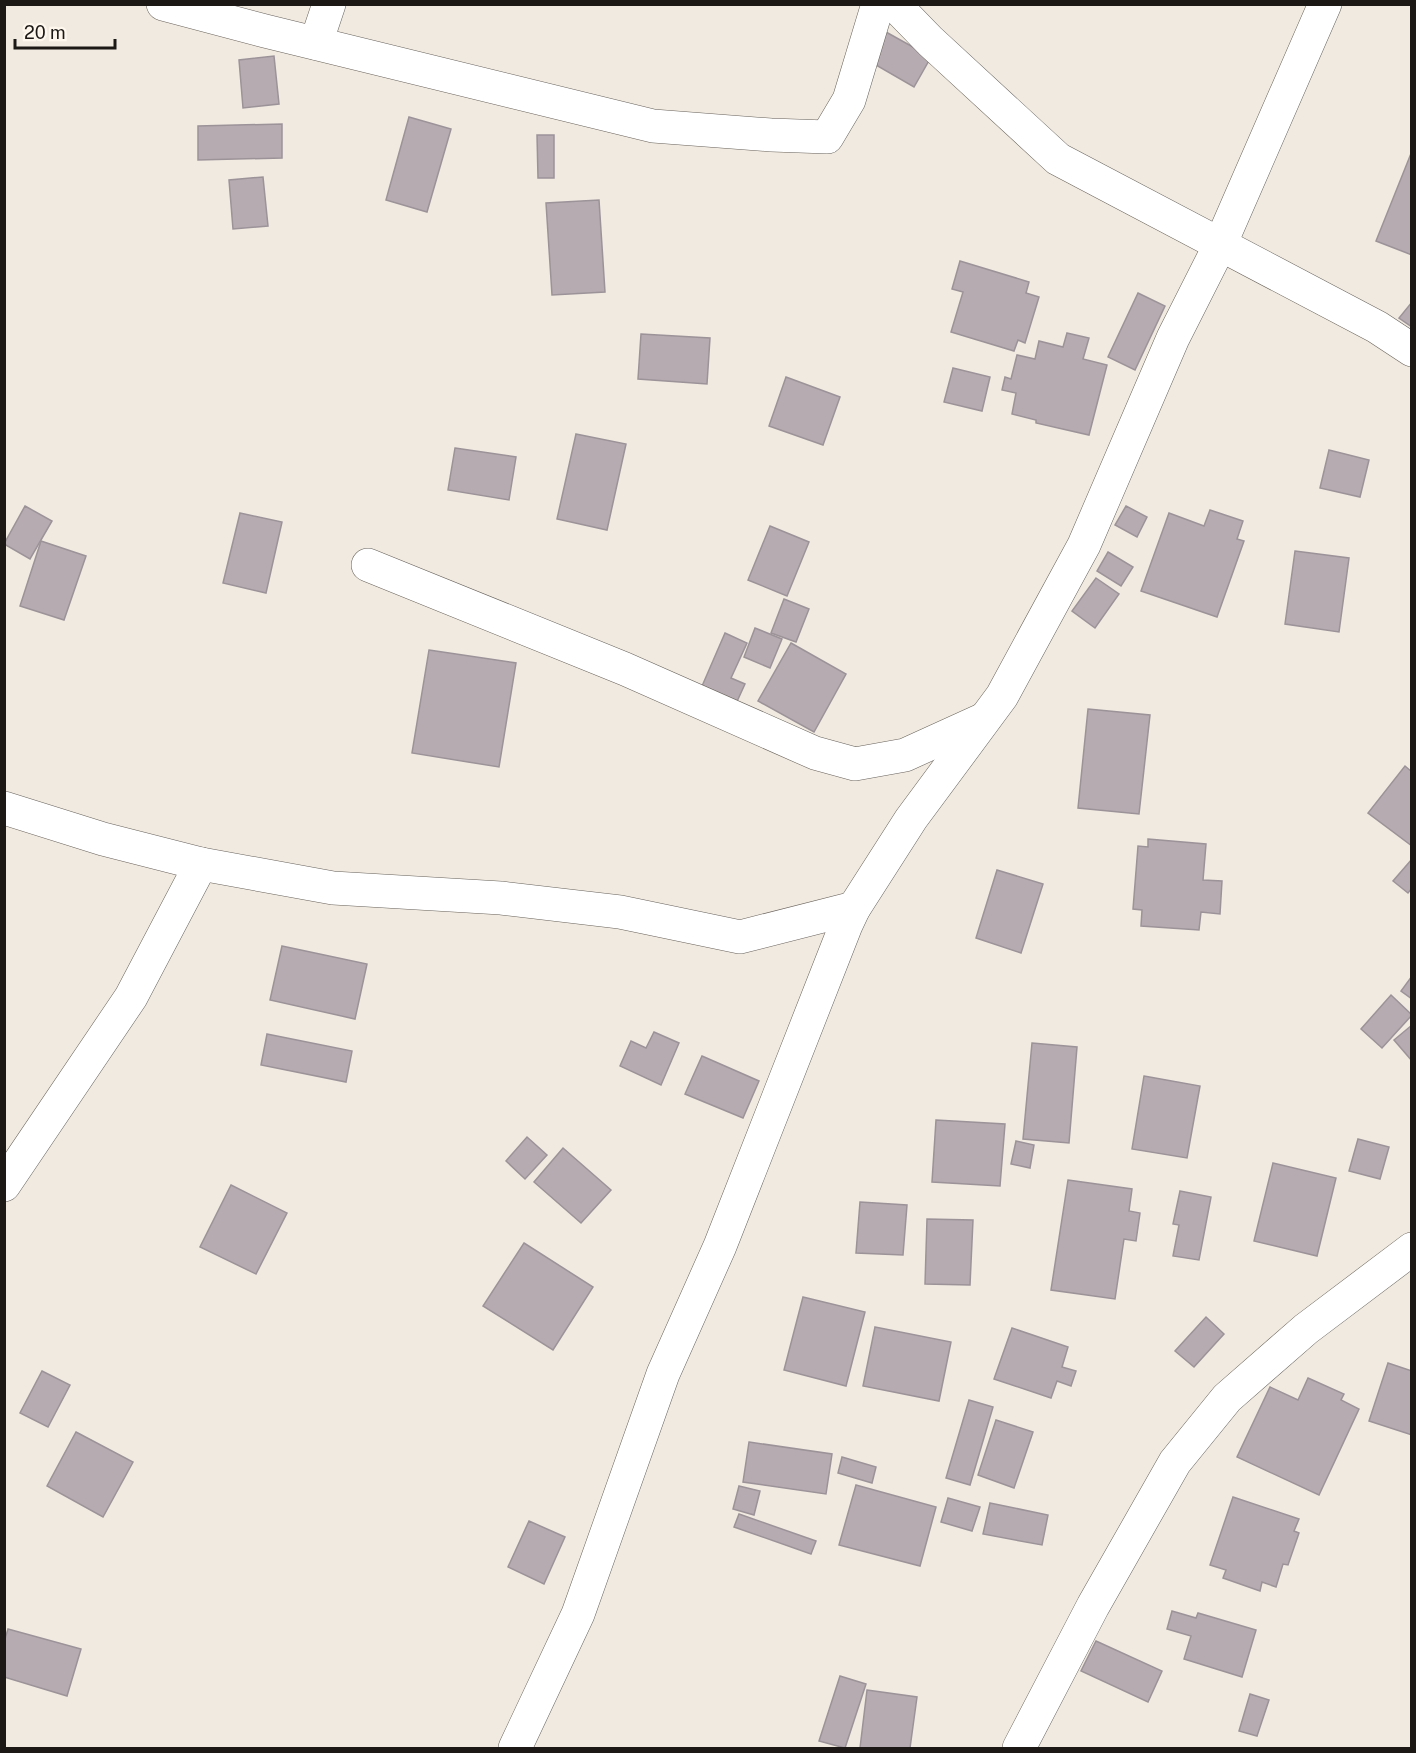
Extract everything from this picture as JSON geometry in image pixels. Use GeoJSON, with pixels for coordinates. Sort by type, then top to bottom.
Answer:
{"type":"FeatureCollection","features":[{"type":"Feature","properties":{"kind":"street"},"geometry":{"type":"LineString","coordinates":[[163,4],[653,126],[827,137],[849,100],[878,4]]}},
{"type":"Feature","properties":{"kind":"street"},"geometry":{"type":"LineString","coordinates":[[315,43],[329,4]]}},
{"type":"Feature","properties":{"kind":"street"},"geometry":{"type":"LineString","coordinates":[[894,4],[930,41],[1058,159],[1377,327],[1412,350]]}},
{"type":"Feature","properties":{"kind":"street"},"geometry":{"type":"LineString","coordinates":[[515,1749],[578,1614],[663,1374],[720,1246],[846,925],[854,908],[911,819],[1002,696],[1084,545],[1173,338],[1220,245],[1325,4]]}},
{"type":"Feature","properties":{"kind":"street"},"geometry":{"type":"LineString","coordinates":[[368,566],[625,669],[814,753],[855,764],[904,755],[985,719]]}},
{"type":"Feature","properties":{"kind":"street"},"geometry":{"type":"LineString","coordinates":[[4,808],[104,839],[201,864],[333,888],[501,898],[620,912],[740,937],[854,908]]}},
{"type":"Feature","properties":{"kind":"street"},"geometry":{"type":"LineString","coordinates":[[4,1185],[132,997],[201,864]]}},
{"type":"Feature","properties":{"kind":"street"},"geometry":{"type":"LineString","coordinates":[[1019,1749],[1093,1606],[1175,1462],[1227,1398],[1306,1329],[1412,1249]]}},
{"type":"Feature","properties":{"kind":"building"},"geometry":{"type":"Polygon","coordinates":[[[886,32],[931,57],[914,87],[869,61],[886,32]]]}},
{"type":"Feature","properties":{"kind":"building"},"geometry":{"type":"Polygon","coordinates":[[[274,56],[279,104],[243,108],[239,60],[274,56]]]}},
{"type":"Feature","properties":{"kind":"building"},"geometry":{"type":"Polygon","coordinates":[[[409,117],[451,129],[427,212],[386,200],[409,117]]]}},
{"type":"Feature","properties":{"kind":"building"},"geometry":{"type":"Polygon","coordinates":[[[282,124],[282,158],[198,160],[198,126],[282,124]]]}},
{"type":"Feature","properties":{"kind":"building"},"geometry":{"type":"Polygon","coordinates":[[[537,135],[554,135],[554,178],[538,178],[537,135]]]}},
{"type":"Feature","properties":{"kind":"building"},"geometry":{"type":"Polygon","coordinates":[[[1412,151],[1412,255],[1376,241],[1412,151]]]}},
{"type":"Feature","properties":{"kind":"building"},"geometry":{"type":"Polygon","coordinates":[[[263,177],[268,226],[233,229],[229,180],[263,177]]]}},
{"type":"Feature","properties":{"kind":"building"},"geometry":{"type":"Polygon","coordinates":[[[599,200],[605,292],[552,295],[546,203],[599,200]]]}},
{"type":"Feature","properties":{"kind":"building"},"geometry":{"type":"Polygon","coordinates":[[[960,261],[1029,282],[1026,293],[1039,297],[1025,343],[1018,340],[1014,351],[951,332],[963,292],[952,289],[960,261]]]}},
{"type":"Feature","properties":{"kind":"building"},"geometry":{"type":"Polygon","coordinates":[[[1138,293],[1165,306],[1135,370],[1108,357],[1138,293]]]}},
{"type":"Feature","properties":{"kind":"building"},"geometry":{"type":"Polygon","coordinates":[[[1412,302],[1412,327],[1399,318],[1412,302]]]}},
{"type":"Feature","properties":{"kind":"building"},"geometry":{"type":"Polygon","coordinates":[[[1067,333],[1089,338],[1083,359],[1107,365],[1089,435],[1036,423],[1036,420],[1012,414],[1016,393],[1002,390],[1005,377],[1011,379],[1017,355],[1035,359],[1039,341],[1063,347],[1067,333]]]}},
{"type":"Feature","properties":{"kind":"building"},"geometry":{"type":"Polygon","coordinates":[[[641,334],[710,338],[707,384],[638,379],[641,334]]]}},
{"type":"Feature","properties":{"kind":"building"},"geometry":{"type":"Polygon","coordinates":[[[953,368],[990,377],[982,411],[944,402],[953,368]]]}},
{"type":"Feature","properties":{"kind":"building"},"geometry":{"type":"Polygon","coordinates":[[[786,377],[840,397],[823,445],[769,426],[786,377]]]}},
{"type":"Feature","properties":{"kind":"building"},"geometry":{"type":"Polygon","coordinates":[[[576,434],[626,444],[607,530],[557,519],[576,434]]]}},
{"type":"Feature","properties":{"kind":"building"},"geometry":{"type":"Polygon","coordinates":[[[455,448],[516,457],[509,500],[448,490],[455,448]]]}},
{"type":"Feature","properties":{"kind":"building"},"geometry":{"type":"Polygon","coordinates":[[[1329,450],[1369,460],[1360,497],[1320,488],[1329,450]]]}},
{"type":"Feature","properties":{"kind":"building"},"geometry":{"type":"Polygon","coordinates":[[[25,506],[52,521],[30,559],[4,544],[25,506]]]}},
{"type":"Feature","properties":{"kind":"building"},"geometry":{"type":"Polygon","coordinates":[[[1126,506],[1147,517],[1137,537],[1115,525],[1126,506]]]}},
{"type":"Feature","properties":{"kind":"building"},"geometry":{"type":"Polygon","coordinates":[[[1210,510],[1243,521],[1237,539],[1244,541],[1217,617],[1141,591],[1169,513],[1204,526],[1210,510]]]}},
{"type":"Feature","properties":{"kind":"building"},"geometry":{"type":"Polygon","coordinates":[[[240,513],[282,522],[266,593],[223,583],[240,513]]]}},
{"type":"Feature","properties":{"kind":"building"},"geometry":{"type":"Polygon","coordinates":[[[770,526],[809,542],[787,596],[748,580],[770,526]]]}},
{"type":"Feature","properties":{"kind":"building"},"geometry":{"type":"Polygon","coordinates":[[[41,541],[86,556],[64,620],[20,606],[41,541]]]}},
{"type":"Feature","properties":{"kind":"building"},"geometry":{"type":"Polygon","coordinates":[[[1295,551],[1349,558],[1339,632],[1285,624],[1295,551]]]}},
{"type":"Feature","properties":{"kind":"building"},"geometry":{"type":"Polygon","coordinates":[[[1108,552],[1133,567],[1121,586],[1097,571],[1108,552]]]}},
{"type":"Feature","properties":{"kind":"building"},"geometry":{"type":"Polygon","coordinates":[[[1096,578],[1119,594],[1095,628],[1072,611],[1096,578]]]}},
{"type":"Feature","properties":{"kind":"building"},"geometry":{"type":"Polygon","coordinates":[[[784,599],[809,609],[796,642],[771,633],[784,599]]]}},
{"type":"Feature","properties":{"kind":"building"},"geometry":{"type":"Polygon","coordinates":[[[755,628],[782,639],[770,668],[744,657],[755,628]]]}},
{"type":"Feature","properties":{"kind":"building"},"geometry":{"type":"Polygon","coordinates":[[[725,633],[747,643],[731,678],[745,684],[734,708],[699,693],[725,633]]]}},
{"type":"Feature","properties":{"kind":"building"},"geometry":{"type":"Polygon","coordinates":[[[791,643],[846,674],[814,732],[758,701],[791,643]]]}},
{"type":"Feature","properties":{"kind":"building"},"geometry":{"type":"Polygon","coordinates":[[[429,650],[516,663],[499,767],[412,753],[429,650]]]}},
{"type":"Feature","properties":{"kind":"building"},"geometry":{"type":"Polygon","coordinates":[[[1088,709],[1150,715],[1139,814],[1078,808],[1088,709]]]}},
{"type":"Feature","properties":{"kind":"building"},"geometry":{"type":"Polygon","coordinates":[[[1405,766],[1412,772],[1412,846],[1368,813],[1405,766]]]}},
{"type":"Feature","properties":{"kind":"building"},"geometry":{"type":"Polygon","coordinates":[[[1148,839],[1206,844],[1203,880],[1222,881],[1220,914],[1201,912],[1199,930],[1141,926],[1142,910],[1133,909],[1138,846],[1148,847],[1148,839]]]}},
{"type":"Feature","properties":{"kind":"building"},"geometry":{"type":"Polygon","coordinates":[[[1412,859],[1412,888],[1408,893],[1393,881],[1412,859]]]}},
{"type":"Feature","properties":{"kind":"building"},"geometry":{"type":"Polygon","coordinates":[[[997,870],[1043,884],[1021,953],[976,938],[997,870]]]}},
{"type":"Feature","properties":{"kind":"building"},"geometry":{"type":"Polygon","coordinates":[[[282,946],[367,964],[355,1019],[270,1000],[282,946]]]}},
{"type":"Feature","properties":{"kind":"building"},"geometry":{"type":"Polygon","coordinates":[[[1412,976],[1412,999],[1401,991],[1412,976]]]}},
{"type":"Feature","properties":{"kind":"building"},"geometry":{"type":"Polygon","coordinates":[[[1391,995],[1412,1015],[1382,1048],[1361,1029],[1391,995]]]}},
{"type":"Feature","properties":{"kind":"building"},"geometry":{"type":"Polygon","coordinates":[[[1412,1025],[1412,1061],[1394,1040],[1412,1025]]]}},
{"type":"Feature","properties":{"kind":"building"},"geometry":{"type":"Polygon","coordinates":[[[654,1032],[679,1043],[661,1085],[620,1066],[631,1041],[646,1048],[654,1032]]]}},
{"type":"Feature","properties":{"kind":"building"},"geometry":{"type":"Polygon","coordinates":[[[267,1034],[352,1051],[346,1082],[261,1065],[267,1034]]]}},
{"type":"Feature","properties":{"kind":"building"},"geometry":{"type":"Polygon","coordinates":[[[1032,1043],[1077,1047],[1069,1143],[1023,1139],[1032,1043]]]}},
{"type":"Feature","properties":{"kind":"building"},"geometry":{"type":"Polygon","coordinates":[[[702,1056],[759,1081],[743,1118],[685,1094],[702,1056]]]}},
{"type":"Feature","properties":{"kind":"building"},"geometry":{"type":"Polygon","coordinates":[[[1144,1076],[1200,1086],[1187,1158],[1132,1149],[1144,1076]]]}},
{"type":"Feature","properties":{"kind":"building"},"geometry":{"type":"Polygon","coordinates":[[[936,1120],[1005,1124],[1000,1186],[932,1182],[936,1120]]]}},
{"type":"Feature","properties":{"kind":"building"},"geometry":{"type":"Polygon","coordinates":[[[527,1137],[547,1155],[525,1179],[506,1161],[527,1137]]]}},
{"type":"Feature","properties":{"kind":"building"},"geometry":{"type":"Polygon","coordinates":[[[1358,1139],[1389,1147],[1380,1179],[1349,1171],[1358,1139]]]}},
{"type":"Feature","properties":{"kind":"building"},"geometry":{"type":"Polygon","coordinates":[[[1016,1141],[1034,1145],[1030,1168],[1011,1164],[1016,1141]]]}},
{"type":"Feature","properties":{"kind":"building"},"geometry":{"type":"Polygon","coordinates":[[[563,1148],[611,1190],[581,1223],[534,1182],[563,1148]]]}},
{"type":"Feature","properties":{"kind":"building"},"geometry":{"type":"Polygon","coordinates":[[[1273,1163],[1336,1178],[1317,1256],[1254,1241],[1273,1163]]]}},
{"type":"Feature","properties":{"kind":"building"},"geometry":{"type":"Polygon","coordinates":[[[1068,1180],[1132,1189],[1129,1211],[1140,1213],[1136,1241],[1124,1239],[1115,1299],[1051,1290],[1068,1180]]]}},
{"type":"Feature","properties":{"kind":"building"},"geometry":{"type":"Polygon","coordinates":[[[231,1185],[287,1213],[256,1274],[200,1247],[231,1185]]]}},
{"type":"Feature","properties":{"kind":"building"},"geometry":{"type":"Polygon","coordinates":[[[1180,1191],[1211,1197],[1199,1260],[1173,1256],[1179,1225],[1173,1224],[1180,1191]]]}},
{"type":"Feature","properties":{"kind":"building"},"geometry":{"type":"Polygon","coordinates":[[[860,1202],[907,1205],[903,1255],[856,1253],[860,1202]]]}},
{"type":"Feature","properties":{"kind":"building"},"geometry":{"type":"Polygon","coordinates":[[[927,1219],[973,1220],[970,1285],[925,1284],[927,1219]]]}},
{"type":"Feature","properties":{"kind":"building"},"geometry":{"type":"Polygon","coordinates":[[[524,1243],[593,1287],[553,1350],[483,1306],[524,1243]]]}},
{"type":"Feature","properties":{"kind":"building"},"geometry":{"type":"Polygon","coordinates":[[[803,1297],[865,1312],[846,1386],[784,1370],[803,1297]]]}},
{"type":"Feature","properties":{"kind":"building"},"geometry":{"type":"Polygon","coordinates":[[[1206,1317],[1224,1334],[1194,1367],[1175,1351],[1206,1317]]]}},
{"type":"Feature","properties":{"kind":"building"},"geometry":{"type":"Polygon","coordinates":[[[875,1327],[951,1342],[939,1401],[863,1386],[875,1327]]]}},
{"type":"Feature","properties":{"kind":"building"},"geometry":{"type":"Polygon","coordinates":[[[1012,1328],[1068,1347],[1062,1367],[1076,1371],[1071,1386],[1057,1381],[1051,1398],[994,1379],[1012,1328]]]}},
{"type":"Feature","properties":{"kind":"building"},"geometry":{"type":"Polygon","coordinates":[[[1388,1363],[1412,1371],[1412,1435],[1369,1421],[1388,1363]]]}},
{"type":"Feature","properties":{"kind":"building"},"geometry":{"type":"Polygon","coordinates":[[[42,1371],[70,1385],[48,1427],[20,1413],[42,1371]]]}},
{"type":"Feature","properties":{"kind":"building"},"geometry":{"type":"Polygon","coordinates":[[[1308,1378],[1344,1394],[1341,1400],[1359,1409],[1319,1495],[1237,1457],[1270,1387],[1298,1400],[1308,1378]]]}},
{"type":"Feature","properties":{"kind":"building"},"geometry":{"type":"Polygon","coordinates":[[[969,1400],[993,1407],[970,1485],[946,1478],[969,1400]]]}},
{"type":"Feature","properties":{"kind":"building"},"geometry":{"type":"Polygon","coordinates":[[[996,1420],[1033,1432],[1014,1488],[978,1475],[996,1420]]]}},
{"type":"Feature","properties":{"kind":"building"},"geometry":{"type":"Polygon","coordinates":[[[76,1432],[133,1462],[103,1517],[47,1486],[76,1432]]]}},
{"type":"Feature","properties":{"kind":"building"},"geometry":{"type":"Polygon","coordinates":[[[749,1442],[832,1454],[826,1494],[743,1482],[749,1442]]]}},
{"type":"Feature","properties":{"kind":"building"},"geometry":{"type":"Polygon","coordinates":[[[842,1457],[876,1467],[872,1483],[838,1473],[842,1457]]]}},
{"type":"Feature","properties":{"kind":"building"},"geometry":{"type":"Polygon","coordinates":[[[856,1485],[936,1507],[920,1566],[839,1545],[856,1485]]]}},
{"type":"Feature","properties":{"kind":"building"},"geometry":{"type":"Polygon","coordinates":[[[739,1486],[760,1491],[754,1515],[733,1509],[739,1486]]]}},
{"type":"Feature","properties":{"kind":"building"},"geometry":{"type":"Polygon","coordinates":[[[1233,1497],[1299,1519],[1294,1531],[1299,1533],[1288,1565],[1283,1564],[1276,1587],[1262,1582],[1260,1591],[1223,1578],[1226,1570],[1210,1565],[1233,1497]]]}},
{"type":"Feature","properties":{"kind":"building"},"geometry":{"type":"Polygon","coordinates":[[[948,1498],[980,1507],[972,1531],[941,1522],[948,1498]]]}},
{"type":"Feature","properties":{"kind":"building"},"geometry":{"type":"Polygon","coordinates":[[[990,1503],[1048,1515],[1042,1545],[983,1534],[990,1503]]]}},
{"type":"Feature","properties":{"kind":"building"},"geometry":{"type":"Polygon","coordinates":[[[739,1514],[816,1541],[811,1554],[734,1527],[739,1514]]]}},
{"type":"Feature","properties":{"kind":"building"},"geometry":{"type":"Polygon","coordinates":[[[529,1521],[565,1537],[544,1584],[508,1567],[529,1521]]]}},
{"type":"Feature","properties":{"kind":"building"},"geometry":{"type":"Polygon","coordinates":[[[1172,1611],[1196,1618],[1198,1613],[1256,1630],[1242,1677],[1184,1659],[1191,1636],[1167,1629],[1172,1611]]]}},
{"type":"Feature","properties":{"kind":"building"},"geometry":{"type":"Polygon","coordinates":[[[8,1629],[81,1649],[67,1696],[4,1677],[4,1642],[8,1629]]]}},
{"type":"Feature","properties":{"kind":"building"},"geometry":{"type":"Polygon","coordinates":[[[1096,1641],[1162,1671],[1148,1702],[1081,1671],[1096,1641]]]}},
{"type":"Feature","properties":{"kind":"building"},"geometry":{"type":"Polygon","coordinates":[[[840,1676],[866,1684],[845,1748],[819,1741],[840,1676]]]}},
{"type":"Feature","properties":{"kind":"building"},"geometry":{"type":"Polygon","coordinates":[[[867,1690],[917,1697],[910,1748],[860,1748],[867,1690]]]}},
{"type":"Feature","properties":{"kind":"building"},"geometry":{"type":"Polygon","coordinates":[[[1250,1694],[1269,1700],[1257,1736],[1239,1731],[1250,1694]]]}}]}
